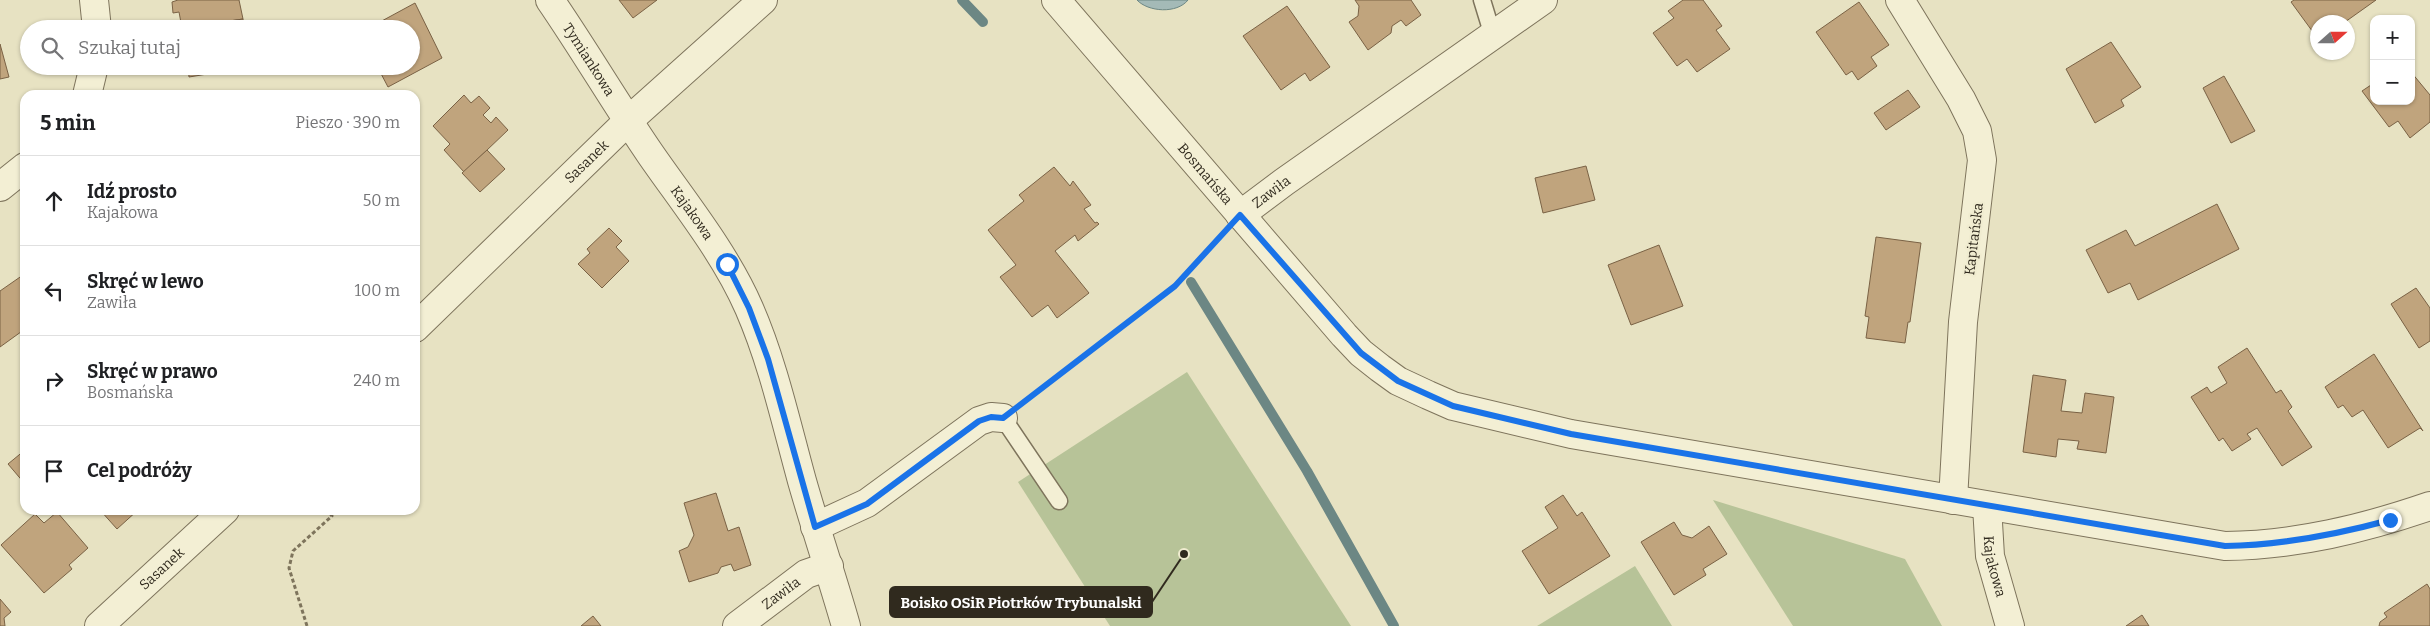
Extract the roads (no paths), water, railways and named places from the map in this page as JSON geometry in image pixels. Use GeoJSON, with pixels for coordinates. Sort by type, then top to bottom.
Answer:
{"type":"FeatureCollection","features":[{"type":"Feature","properties":{"kind":"street"},"geometry":{"type":"LineString","coordinates":[[94,0],[96,20]]}},
{"type":"Feature","properties":{"kind":"street","name":"Tymiankowa"},"geometry":{"type":"LineString","coordinates":[[550,0],[596,68],[628,120]]}},
{"type":"Feature","properties":{"kind":"street","name":"Sasanek"},"geometry":{"type":"LineString","coordinates":[[420,323],[628,120],[763,0]]}},
{"type":"Feature","properties":{"kind":"street","name":"Bosmańska"},"geometry":{"type":"LineString","coordinates":[[1056,0],[1361,353],[1398,381],[1453,406],[1571,434],[2225,546],[2267,546],[2306,540],[2363,528],[2430,506]]}},
{"type":"Feature","properties":{"kind":"street","name":"Zawiła"},"geometry":{"type":"LineString","coordinates":[[1240,215],[1543,0]]}},
{"type":"Feature","properties":{"kind":"street","name":"Kapitańska"},"geometry":{"type":"LineString","coordinates":[[1900,0],[1961,99],[1977,131],[1982,160],[1964,322],[1953,500]]}},
{"type":"Feature","properties":{"kind":"street"},"geometry":{"type":"LineString","coordinates":[[88,90],[92,75]]}},
{"type":"Feature","properties":{"kind":"street","name":"Kajakowa"},"geometry":{"type":"LineString","coordinates":[[628,120],[727,264],[749,308],[768,359],[815,527],[829,566],[846,626]]}},
{"type":"Feature","properties":{"kind":"street"},"geometry":{"type":"LineString","coordinates":[[0,187],[20,170]]}},
{"type":"Feature","properties":{"kind":"street"},"geometry":{"type":"LineString","coordinates":[[815,527],[867,504],[979,421],[991,417],[1003,418]]}},
{"type":"Feature","properties":{"kind":"street","name":"Kajakowa"},"geometry":{"type":"LineString","coordinates":[[1987,506],[1990,556],[2010,626]]}},
{"type":"Feature","properties":{"kind":"street","name":"Sasanek"},"geometry":{"type":"LineString","coordinates":[[98,626],[220,515]]}},
{"type":"Feature","properties":{"kind":"street","name":"Zawiła"},"geometry":{"type":"LineString","coordinates":[[737,626],[806,574],[829,566]]}},
{"type":"Feature","properties":{"kind":"lane"},"geometry":{"type":"LineString","coordinates":[[1482,0],[1493,36]]}},
{"type":"Feature","properties":{"kind":"lane"},"geometry":{"type":"LineString","coordinates":[[1003,418],[1059,501]]}},
{"type":"Feature","properties":{"kind":"water"},"geometry":{"type":"Polygon","coordinates":[[[1137,0],[1188,0],[1177,8],[1162,10],[1148,7],[1137,0]]]}},
{"type":"Feature","properties":{"kind":"waterway"},"geometry":{"type":"LineString","coordinates":[[962,0],[983,22]]}},
{"type":"Feature","properties":{"kind":"waterway"},"geometry":{"type":"LineString","coordinates":[[1191,282],[1307,471],[1394,626]]}},
{"type":"Feature","properties":{"kind":"place","name":"Boisko OSiR Piotrków Trybunalski"},"geometry":{"type":"Point","coordinates":[1184,554]}}]}
